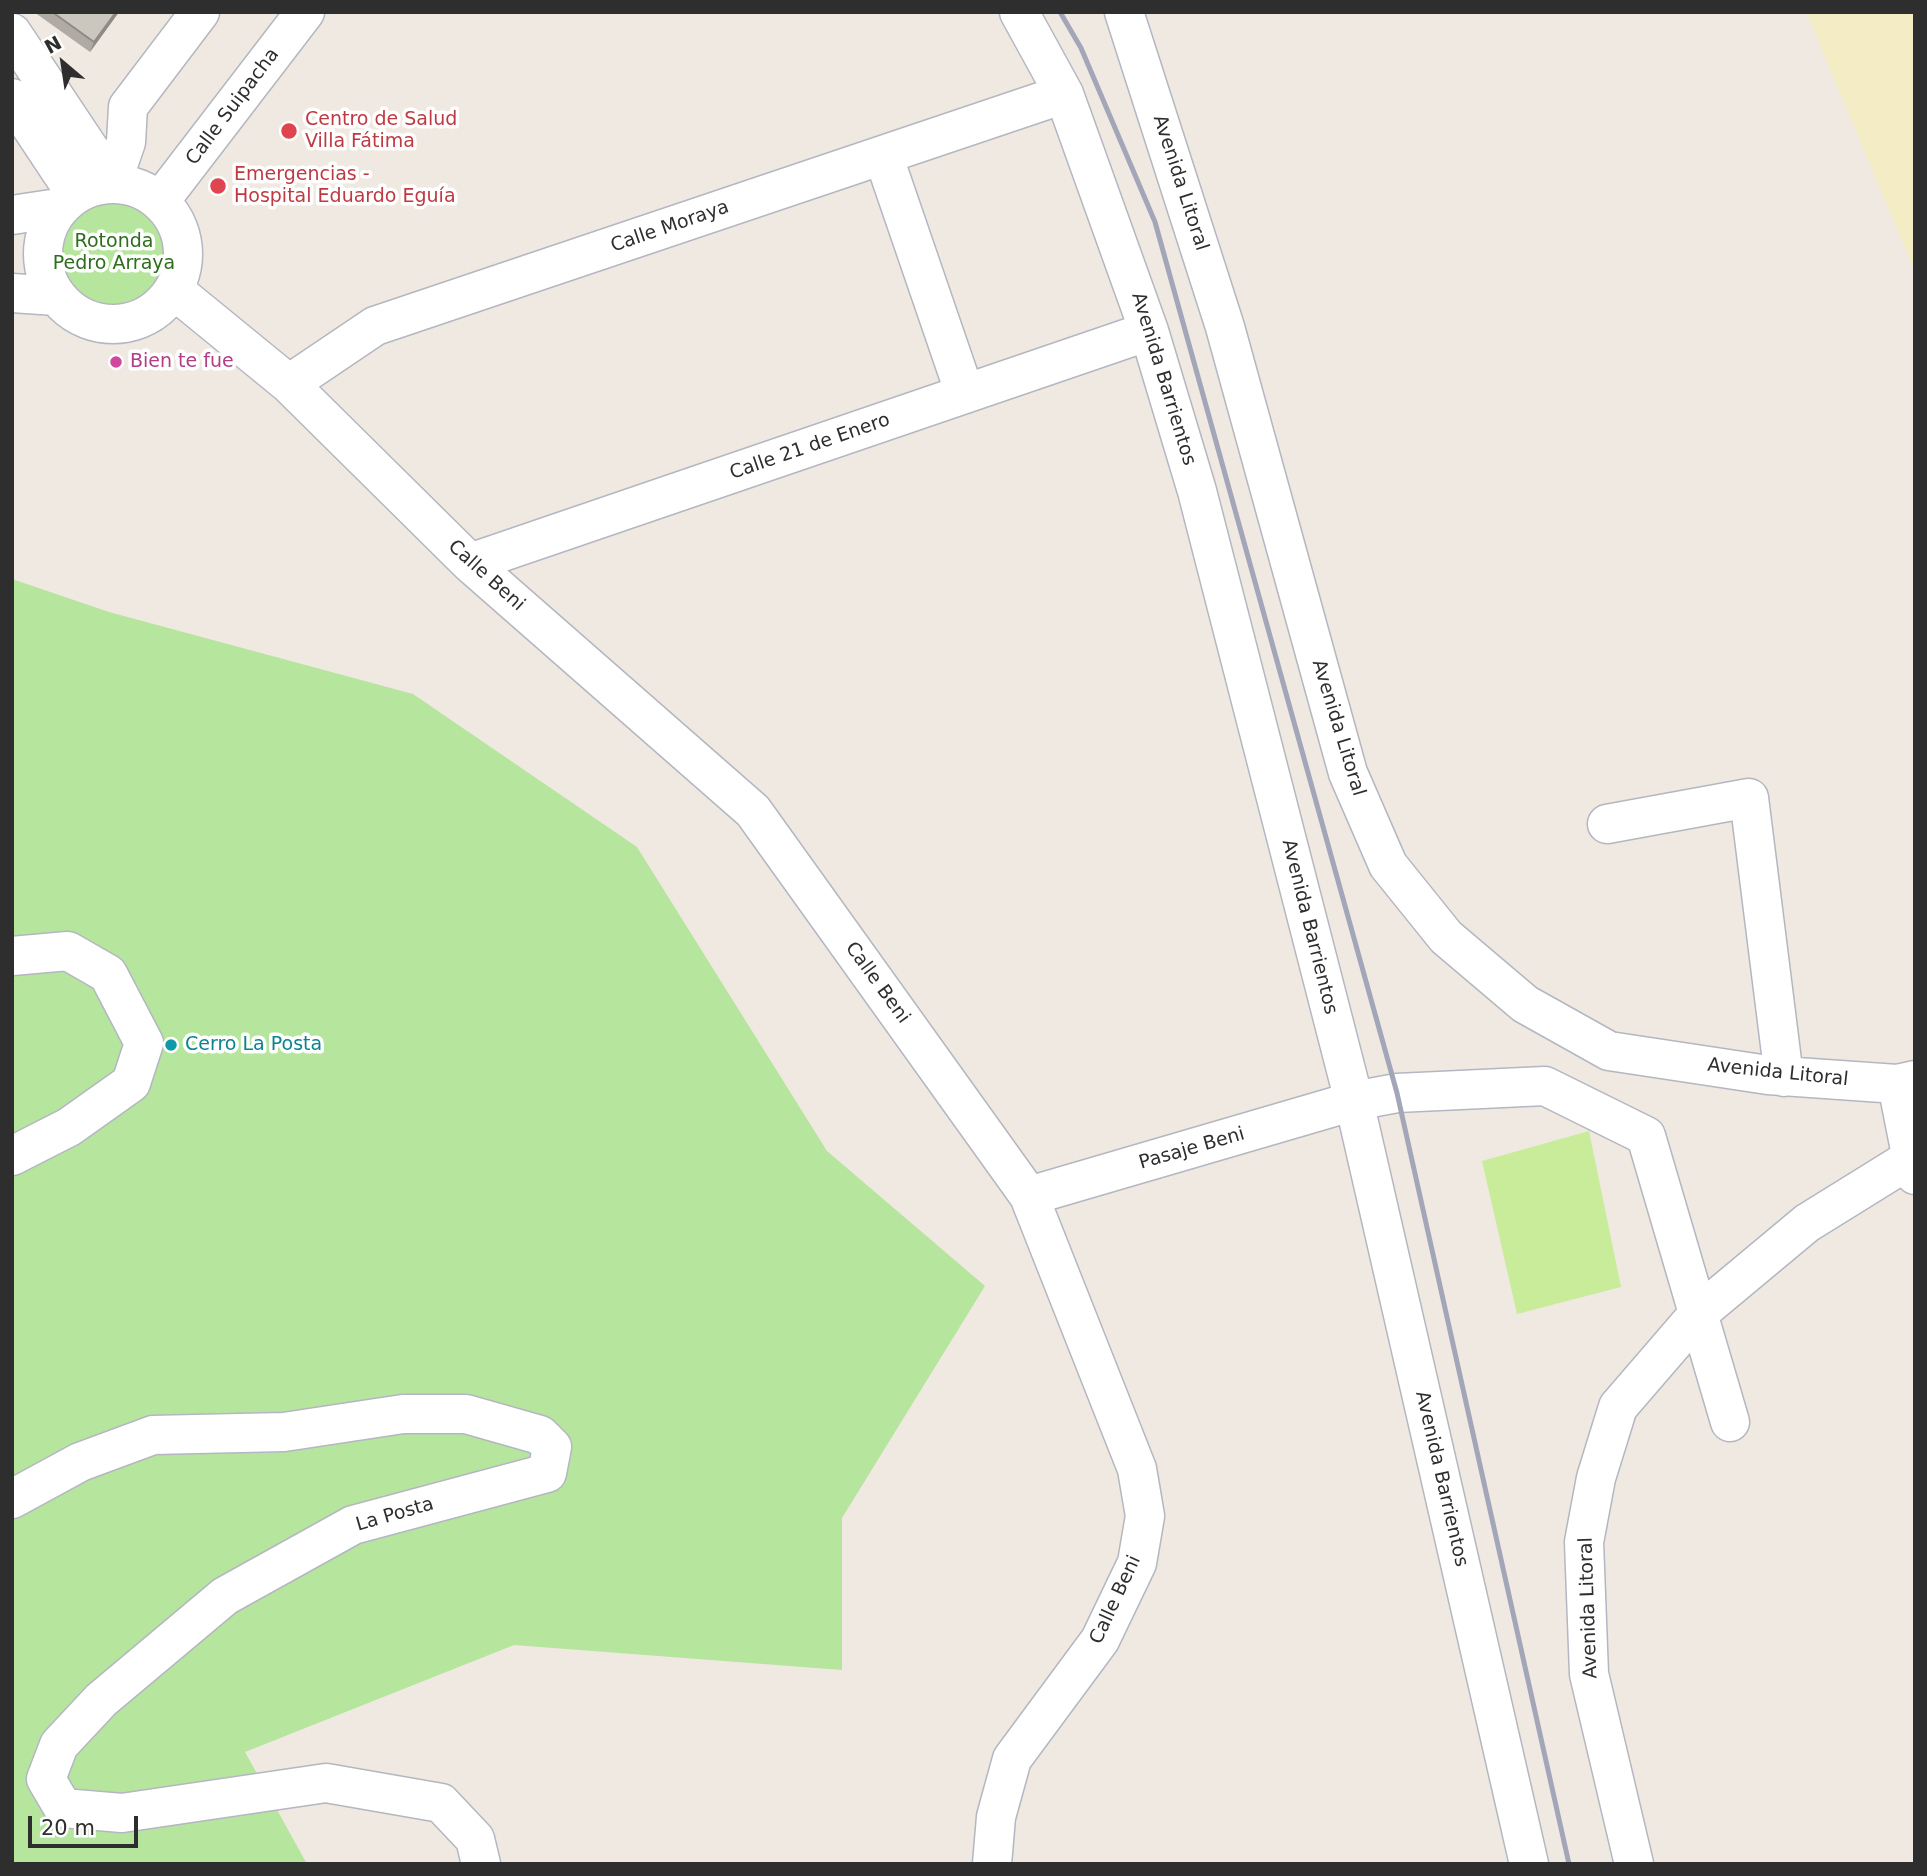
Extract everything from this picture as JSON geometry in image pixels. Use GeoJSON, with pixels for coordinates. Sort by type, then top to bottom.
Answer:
{"type":"FeatureCollection","features":[{"type":"Feature","properties":{"kind":"street"},"geometry":{"type":"LineString","coordinates":[[112,183],[126,142],[128,107],[200,12]]}},
{"type":"Feature","properties":{"kind":"street","name":"Calle Suipacha"},"geometry":{"type":"LineString","coordinates":[[160,201],[305,12]]}},
{"type":"Feature","properties":{"kind":"street","name":"Avenida Barrientos"},"geometry":{"type":"LineString","coordinates":[[1019,12],[1064,94],[1149,331],[1197,491],[1354,1101],[1529,1864]]}},
{"type":"Feature","properties":{"kind":"street","name":"Avenida Litoral"},"geometry":{"type":"LineString","coordinates":[[1124,12],[1226,327],[1348,773],[1388,865],[1446,937],[1515,996],[1609,1051],[1784,1077],[1906,1082]]}},
{"type":"Feature","properties":{"kind":"street"},"geometry":{"type":"LineString","coordinates":[[12,33],[112,183]]}},
{"type":"Feature","properties":{"kind":"street","name":"Calle Moraya"},"geometry":{"type":"LineString","coordinates":[[289,384],[375,326],[1064,94]]}},
{"type":"Feature","properties":{"kind":"street"},"geometry":{"type":"LineString","coordinates":[[12,98],[67,201]]}},
{"type":"Feature","properties":{"kind":"street"},"geometry":{"type":"LineString","coordinates":[[883,155],[965,394]]}},
{"type":"Feature","properties":{"kind":"street"},"geometry":{"type":"LineString","coordinates":[[12,215],[67,201],[93,186],[112,183],[131,184],[160,201],[175,220],[183,243],[182,268],[174,290],[158,308],[138,320],[116,324],[93,322],[72,312],[56,296],[45,275],[41,252],[46,229],[67,201]]}},
{"type":"Feature","properties":{"kind":"street","name":"Calle Beni"},"geometry":{"type":"LineString","coordinates":[[174,290],[289,384],[470,563],[753,811],[1029,1196],[1137,1469],[1145,1516],[1137,1563],[1100,1640],[1012,1759],[996,1817],[992,1864]]}},
{"type":"Feature","properties":{"kind":"street"},"geometry":{"type":"LineString","coordinates":[[12,293],[56,296]]}},
{"type":"Feature","properties":{"kind":"street","name":"Calle 21 de Enero"},"geometry":{"type":"LineString","coordinates":[[470,563],[1149,331]]}},
{"type":"Feature","properties":{"kind":"street"},"geometry":{"type":"LineString","coordinates":[[1607,824],[1749,798],[1784,1077]]}},
{"type":"Feature","properties":{"kind":"street"},"geometry":{"type":"LineString","coordinates":[[12,956],[68,951],[108,974],[144,1044],[131,1083],[69,1127],[12,1156]]}},
{"type":"Feature","properties":{"kind":"street"},"geometry":{"type":"LineString","coordinates":[[1906,1082],[1913,1162]]}},
{"type":"Feature","properties":{"kind":"street","name":"Pasaje Beni"},"geometry":{"type":"LineString","coordinates":[[1029,1196],[1354,1101],[1397,1093],[1545,1086],[1646,1136],[1730,1422]]}},
{"type":"Feature","properties":{"kind":"street","name":"Avenida Litoral"},"geometry":{"type":"LineString","coordinates":[[1634,1864],[1589,1674],[1584,1542],[1596,1478],[1618,1407],[1699,1313],[1807,1223],[1913,1162]]}},
{"type":"Feature","properties":{"kind":"street","name":"La Posta"},"geometry":{"type":"LineString","coordinates":[[12,1499],[80,1462],[153,1435],[284,1432],[403,1414],[466,1414],[540,1435],[552,1447],[547,1473],[352,1525],[225,1596],[101,1700],[59,1745],[46,1779],[63,1808],[122,1813],[326,1783],[441,1803],[475,1839],[481,1864]]}},
{"type":"Feature","properties":{"kind":"green space","name":"Rotonda Pedro Arraya"},"geometry":{"type":"Polygon","coordinates":[[[113,202],[132,206],[149,217],[160,234],[164,253],[160,272],[149,289],[132,300],[113,304],[94,300],[77,289],[66,272],[62,253],[66,234],[77,217],[94,206],[113,202]]]}},
{"type":"Feature","properties":{"kind":"green space"},"geometry":{"type":"Polygon","coordinates":[[[12,579],[109,612],[413,694],[637,847],[827,1151],[985,1286],[842,1518],[842,1670],[514,1645],[245,1752],[307,1864],[12,1864],[12,579]]]}},
{"type":"Feature","properties":{"kind":"green space"},"geometry":{"type":"Polygon","coordinates":[[[1589,1131],[1621,1287],[1517,1314],[1482,1161],[1589,1131]]]}},
{"type":"Feature","properties":{"kind":"sand"},"geometry":{"type":"Polygon","coordinates":[[[1806,12],[1915,12],[1915,272],[1806,12]]]}},
{"type":"Feature","properties":{"kind":"building"},"geometry":{"type":"Polygon","coordinates":[[[116,12],[94,42],[55,14],[116,12]]]}},
{"type":"Feature","properties":{"kind":"railway"},"geometry":{"type":"LineString","coordinates":[[1060,12],[1081,48],[1155,222],[1397,1093],[1569,1864]]}},
{"type":"Feature","properties":{"kind":"place","name":"Centro de Salud Villa Fátima"},"geometry":{"type":"Point","coordinates":[289,131]}},
{"type":"Feature","properties":{"kind":"place","name":"Emergencias - Hospital Eduardo Eguía"},"geometry":{"type":"Point","coordinates":[218,186]}},
{"type":"Feature","properties":{"kind":"place","name":"Bien te fue"},"geometry":{"type":"Point","coordinates":[116,362]}},
{"type":"Feature","properties":{"kind":"place","name":"Cerro La Posta"},"geometry":{"type":"Point","coordinates":[171,1045]}}]}
